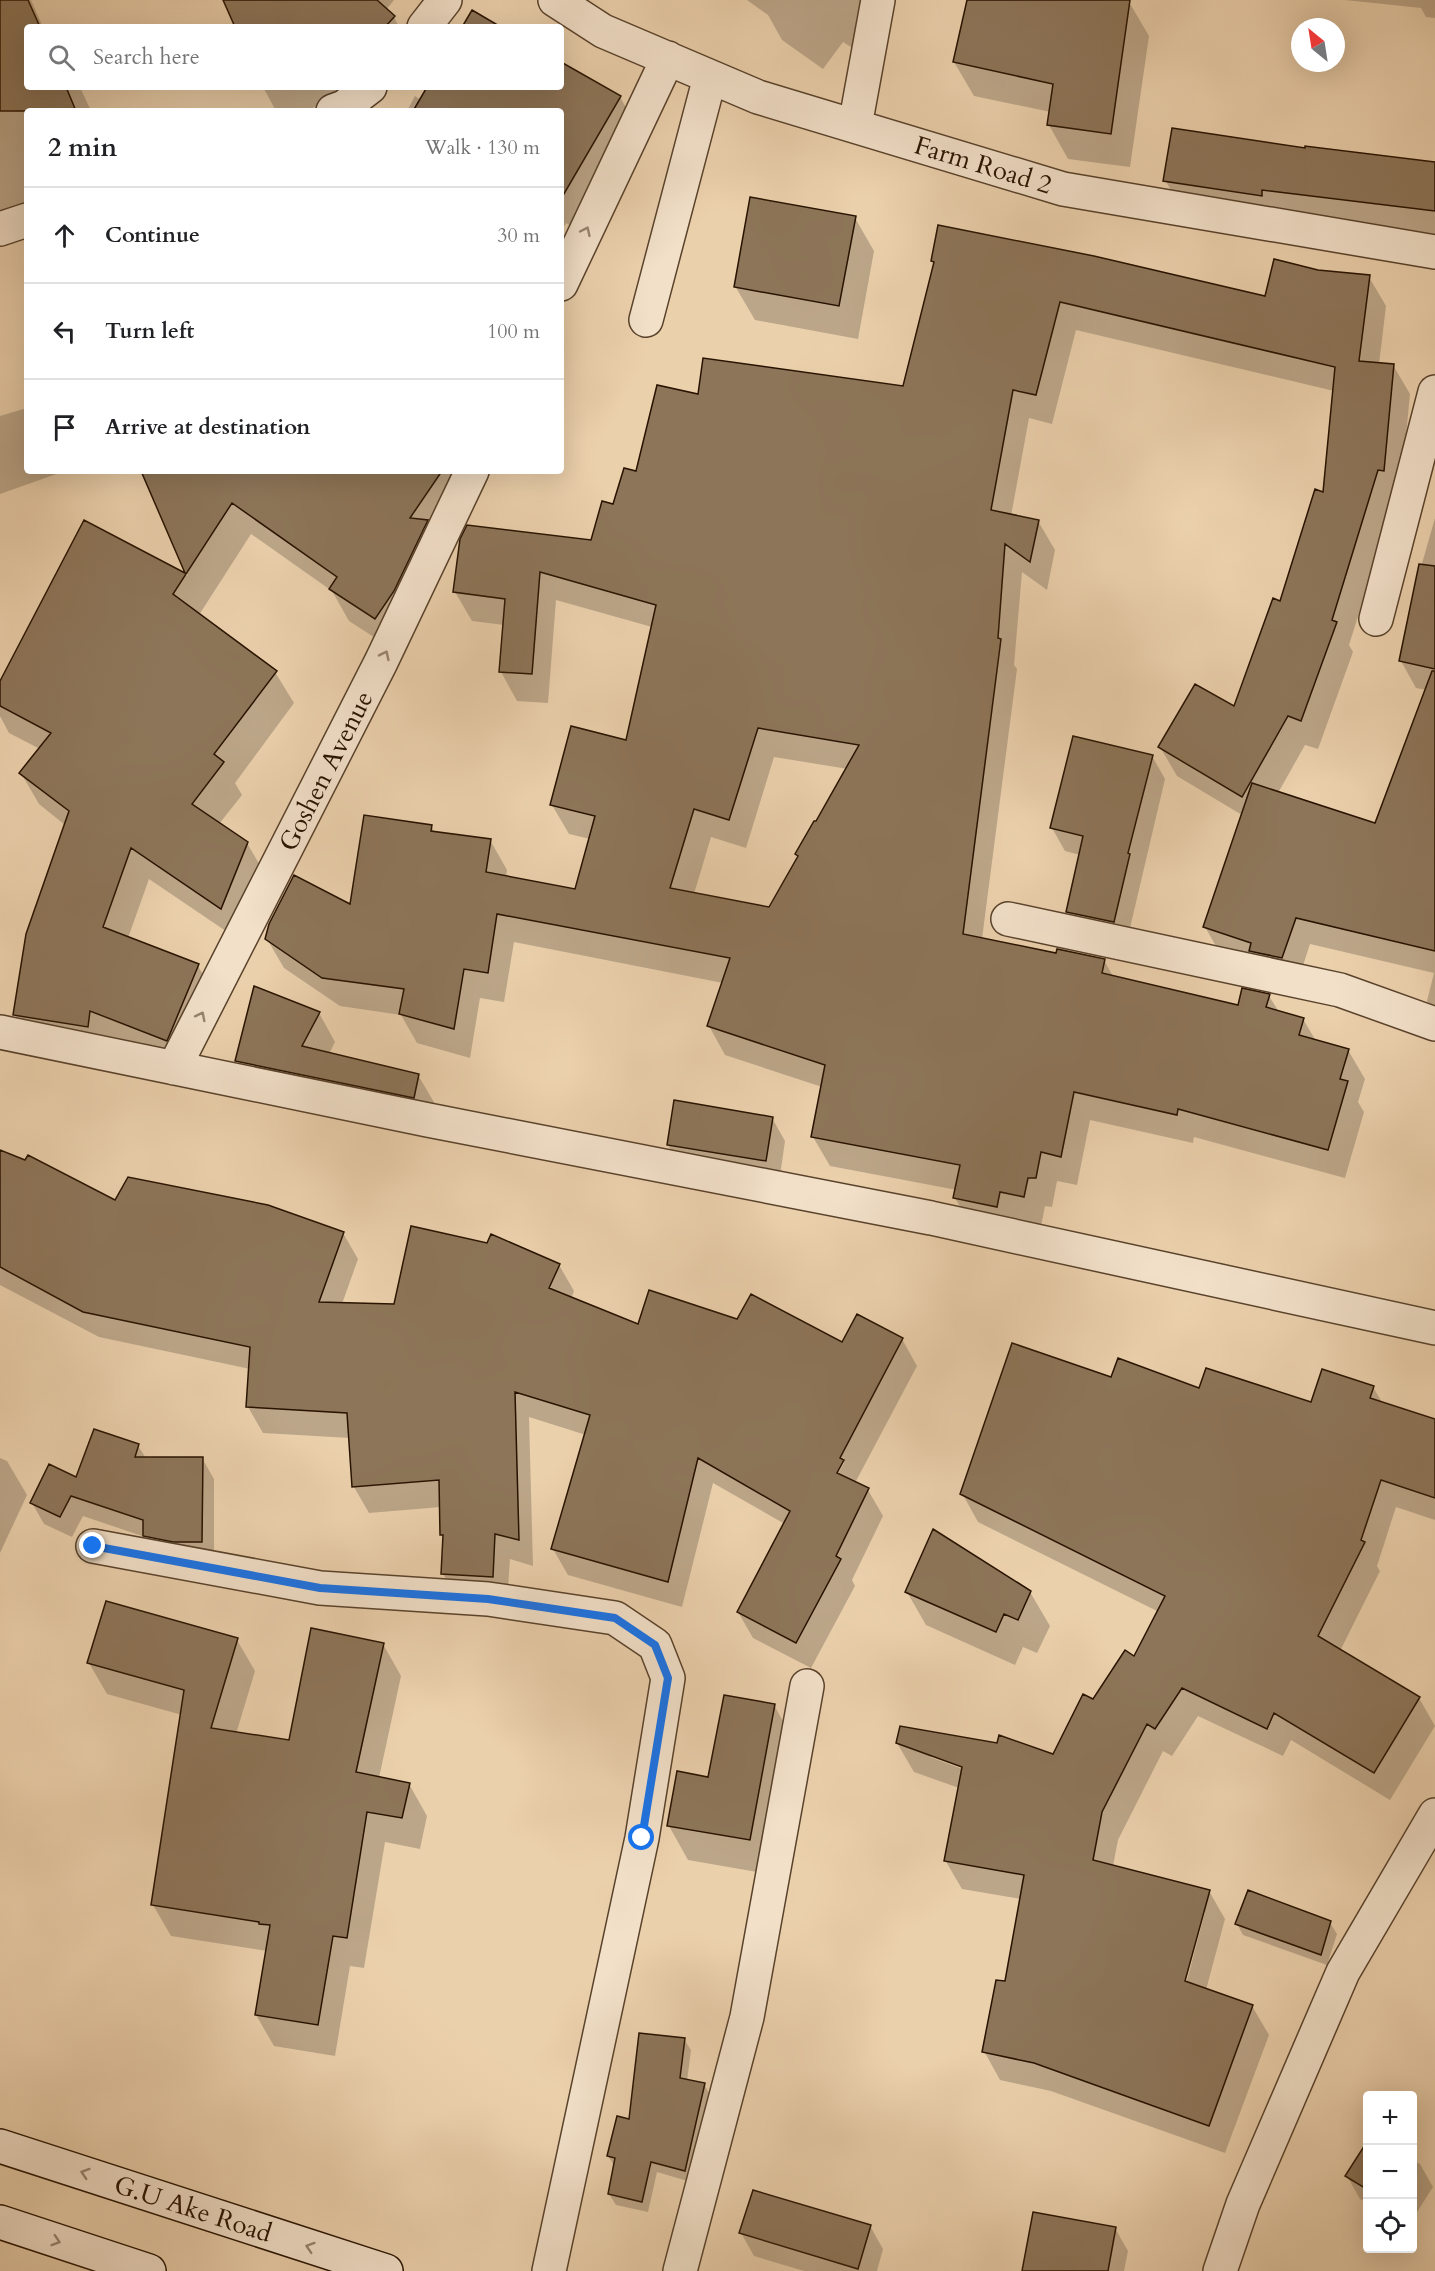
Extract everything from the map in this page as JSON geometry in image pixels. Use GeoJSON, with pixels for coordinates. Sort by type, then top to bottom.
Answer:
{"type":"FeatureCollection","features":[{"type":"Feature","properties":{"kind":"street"},"geometry":{"type":"LineString","coordinates":[[426,24],[445,0]]}},
{"type":"Feature","properties":{"kind":"street","name":"Farm Road 2"},"geometry":{"type":"LineString","coordinates":[[555,0],[603,31],[758,97],[1063,189],[1435,252]]}},
{"type":"Feature","properties":{"kind":"street"},"geometry":{"type":"LineString","coordinates":[[855,126],[878,0]]}},
{"type":"Feature","properties":{"kind":"street"},"geometry":{"type":"LineString","coordinates":[[564,278],[668,58]]}},
{"type":"Feature","properties":{"kind":"street"},"geometry":{"type":"LineString","coordinates":[[646,320],[710,77]]}},
{"type":"Feature","properties":{"kind":"street"},"geometry":{"type":"LineString","coordinates":[[341,108],[366,90]]}},
{"type":"Feature","properties":{"kind":"street"},"geometry":{"type":"LineString","coordinates":[[0,229],[24,221]]}},
{"type":"Feature","properties":{"kind":"street"},"geometry":{"type":"LineString","coordinates":[[1376,618],[1435,392]]}},
{"type":"Feature","properties":{"kind":"street","name":"Goshen Avenue"},"geometry":{"type":"LineString","coordinates":[[174,1068],[381,662],[471,474]]}},
{"type":"Feature","properties":{"kind":"street"},"geometry":{"type":"LineString","coordinates":[[1008,919],[1340,990],[1435,1023]]}},
{"type":"Feature","properties":{"kind":"street"},"geometry":{"type":"LineString","coordinates":[[0,1032],[451,1125],[931,1218],[1435,1328]]}},
{"type":"Feature","properties":{"kind":"street"},"geometry":{"type":"LineString","coordinates":[[93,1546],[320,1588],[488,1599],[615,1618],[655,1645],[668,1678],[645,1815],[549,2271]]}},
{"type":"Feature","properties":{"kind":"street"},"geometry":{"type":"LineString","coordinates":[[680,2271],[747,2017],[807,1686]]}},
{"type":"Feature","properties":{"kind":"street"},"geometry":{"type":"LineString","coordinates":[[1220,2271],[1243,2204],[1343,1972],[1435,1815]]}},
{"type":"Feature","properties":{"kind":"street","name":"G.U Ake Road"},"geometry":{"type":"LineString","coordinates":[[0,2146],[386,2271]]}},
{"type":"Feature","properties":{"kind":"street"},"geometry":{"type":"LineString","coordinates":[[0,2222],[149,2271]]}},
{"type":"Feature","properties":{"kind":"building"},"geometry":{"type":"Polygon","coordinates":[[[0,0],[28,0],[39,24],[24,24],[24,90],[67,90],[75,108],[24,108],[24,111],[0,111],[0,0]]]}},
{"type":"Feature","properties":{"kind":"building"},"geometry":{"type":"Polygon","coordinates":[[[223,0],[377,0],[395,16],[388,24],[234,24],[223,0]]]}},
{"type":"Feature","properties":{"kind":"building"},"geometry":{"type":"Polygon","coordinates":[[[967,0],[1130,0],[1111,134],[1047,125],[1053,84],[953,62],[967,0]]]}},
{"type":"Feature","properties":{"kind":"building"},"geometry":{"type":"Polygon","coordinates":[[[472,10],[496,24],[464,24],[472,10]]]}},
{"type":"Feature","properties":{"kind":"building"},"geometry":{"type":"Polygon","coordinates":[[[564,64],[621,96],[564,194],[564,108],[415,108],[425,90],[564,90],[564,64]]]}},
{"type":"Feature","properties":{"kind":"building"},"geometry":{"type":"Polygon","coordinates":[[[1172,128],[1305,148],[1305,146],[1435,162],[1435,211],[1262,190],[1262,196],[1163,181],[1172,128]]]}},
{"type":"Feature","properties":{"kind":"building"},"geometry":{"type":"Polygon","coordinates":[[[750,197],[856,216],[839,306],[734,287],[750,197]]]}},
{"type":"Feature","properties":{"kind":"building"},"geometry":{"type":"Polygon","coordinates":[[[938,225],[1094,256],[1265,296],[1274,259],[1318,270],[1370,275],[1359,361],[1394,364],[1384,471],[1378,470],[1332,620],[1337,622],[1301,721],[1288,716],[1242,797],[1158,747],[1195,684],[1234,706],[1273,598],[1280,601],[1315,489],[1323,492],[1335,367],[1060,302],[1036,395],[1013,390],[991,510],[1039,520],[1030,562],[1005,544],[998,638],[1001,639],[963,934],[1056,953],[1057,949],[1105,959],[1102,973],[1238,1005],[1242,988],[1270,994],[1266,1007],[1304,1018],[1299,1035],[1349,1049],[1340,1079],[1348,1081],[1328,1150],[1178,1109],[1177,1115],[1074,1092],[1061,1157],[1041,1152],[1036,1178],[1028,1178],[1024,1197],[1000,1192],[997,1207],[953,1198],[960,1165],[811,1137],[825,1065],[707,1026],[730,958],[497,914],[488,973],[464,969],[454,1029],[399,1014],[404,989],[322,978],[265,939],[269,924],[294,875],[350,904],[364,815],[432,825],[431,831],[491,839],[486,872],[575,889],[595,816],[550,805],[571,726],[626,740],[656,605],[540,572],[532,674],[499,672],[505,599],[453,592],[460,539],[467,525],[591,540],[602,501],[613,504],[624,468],[636,471],[657,385],[698,394],[703,358],[903,386],[934,262],[931,261],[938,225]],[[758,728],[729,820],[694,809],[670,888],[769,907],[798,856],[795,854],[859,745],[758,728]]]}},
{"type":"Feature","properties":{"kind":"building"},"geometry":{"type":"Polygon","coordinates":[[[142,474],[440,474],[410,518],[428,520],[394,591],[375,619],[329,589],[337,577],[232,503],[173,594],[277,671],[214,754],[224,762],[192,804],[248,842],[221,909],[131,848],[103,927],[199,964],[167,1041],[90,1011],[88,1027],[13,1015],[26,934],[69,811],[19,773],[51,733],[0,706],[0,681],[84,520],[185,573],[142,474]]]}},
{"type":"Feature","properties":{"kind":"building"},"geometry":{"type":"Polygon","coordinates":[[[1419,564],[1435,566],[1435,669],[1399,661],[1419,564]]]}},
{"type":"Feature","properties":{"kind":"building"},"geometry":{"type":"Polygon","coordinates":[[[1432,671],[1435,671],[1435,951],[1296,918],[1282,958],[1249,951],[1251,943],[1203,927],[1252,783],[1375,823],[1432,671]]]}},
{"type":"Feature","properties":{"kind":"building"},"geometry":{"type":"Polygon","coordinates":[[[1073,736],[1153,755],[1128,853],[1130,854],[1114,922],[1066,912],[1083,836],[1050,828],[1073,736]]]}},
{"type":"Feature","properties":{"kind":"building"},"geometry":{"type":"Polygon","coordinates":[[[254,986],[320,1012],[302,1046],[419,1074],[414,1098],[235,1061],[254,986]]]}},
{"type":"Feature","properties":{"kind":"building"},"geometry":{"type":"Polygon","coordinates":[[[674,1100],[773,1117],[766,1161],[667,1145],[674,1100]]]}},
{"type":"Feature","properties":{"kind":"building"},"geometry":{"type":"Polygon","coordinates":[[[0,1150],[25,1160],[28,1155],[115,1200],[128,1177],[268,1205],[344,1232],[319,1302],[394,1304],[411,1226],[487,1243],[491,1234],[560,1264],[549,1288],[638,1324],[649,1290],[737,1319],[751,1294],[842,1342],[857,1314],[903,1338],[840,1458],[844,1460],[837,1473],[869,1488],[836,1556],[841,1559],[796,1643],[737,1612],[790,1511],[698,1458],[668,1582],[551,1549],[590,1415],[515,1392],[519,1540],[495,1534],[493,1577],[441,1574],[443,1535],[440,1535],[439,1480],[352,1487],[347,1413],[246,1407],[250,1347],[83,1312],[0,1267],[0,1150]]]}},
{"type":"Feature","properties":{"kind":"building"},"geometry":{"type":"Polygon","coordinates":[[[1012,1343],[1111,1377],[1118,1358],[1199,1388],[1206,1368],[1311,1402],[1322,1369],[1374,1386],[1370,1398],[1435,1419],[1435,1498],[1381,1480],[1361,1540],[1365,1542],[1318,1636],[1420,1697],[1374,1773],[1274,1713],[1267,1729],[1182,1688],[1155,1729],[1147,1724],[1102,1812],[1093,1860],[1210,1890],[1185,1981],[1253,2005],[1209,2126],[1034,2063],[982,2052],[996,1980],[1005,1981],[1024,1875],[944,1861],[962,1767],[896,1743],[900,1726],[997,1743],[999,1735],[1053,1754],[1083,1694],[1093,1699],[1125,1650],[1134,1656],[1165,1596],[960,1494],[1012,1343]]]}},
{"type":"Feature","properties":{"kind":"building"},"geometry":{"type":"Polygon","coordinates":[[[94,1429],[139,1444],[135,1457],[203,1457],[202,1542],[173,1542],[143,1536],[143,1520],[71,1496],[60,1517],[30,1503],[49,1464],[76,1477],[94,1429]]]}},
{"type":"Feature","properties":{"kind":"building"},"geometry":{"type":"Polygon","coordinates":[[[933,1529],[1031,1591],[1018,1620],[1004,1614],[996,1632],[905,1592],[933,1529]]]}},
{"type":"Feature","properties":{"kind":"building"},"geometry":{"type":"Polygon","coordinates":[[[106,1601],[238,1638],[211,1728],[289,1740],[311,1628],[384,1643],[356,1772],[410,1783],[402,1818],[367,1812],[347,1938],[333,1936],[318,2025],[255,2015],[270,1925],[151,1905],[184,1690],[87,1663],[106,1601]]]}},
{"type":"Feature","properties":{"kind":"building"},"geometry":{"type":"Polygon","coordinates":[[[724,1695],[775,1704],[750,1840],[667,1826],[677,1771],[708,1777],[724,1695]]]}},
{"type":"Feature","properties":{"kind":"building"},"geometry":{"type":"Polygon","coordinates":[[[1248,1890],[1331,1921],[1321,1955],[1235,1924],[1248,1890]]]}},
{"type":"Feature","properties":{"kind":"building"},"geometry":{"type":"Polygon","coordinates":[[[639,2033],[685,2038],[680,2078],[705,2083],[685,2171],[651,2162],[642,2202],[608,2194],[615,2158],[607,2156],[617,2116],[629,2119],[639,2033]]]}},
{"type":"Feature","properties":{"kind":"building"},"geometry":{"type":"Polygon","coordinates":[[[1363,2148],[1363,2187],[1345,2176],[1363,2148]]]}},
{"type":"Feature","properties":{"kind":"building"},"geometry":{"type":"Polygon","coordinates":[[[753,2190],[871,2225],[858,2269],[739,2233],[753,2190]]]}},
{"type":"Feature","properties":{"kind":"building"},"geometry":{"type":"Polygon","coordinates":[[[1033,2212],[1116,2227],[1108,2271],[1022,2271],[1033,2212]]]}},
{"type":"Feature","properties":{"kind":"route"},"geometry":{"type":"LineString","coordinates":[[93,1546],[320,1588],[488,1599],[615,1618],[655,1645],[668,1678],[642,1838]]}}]}
